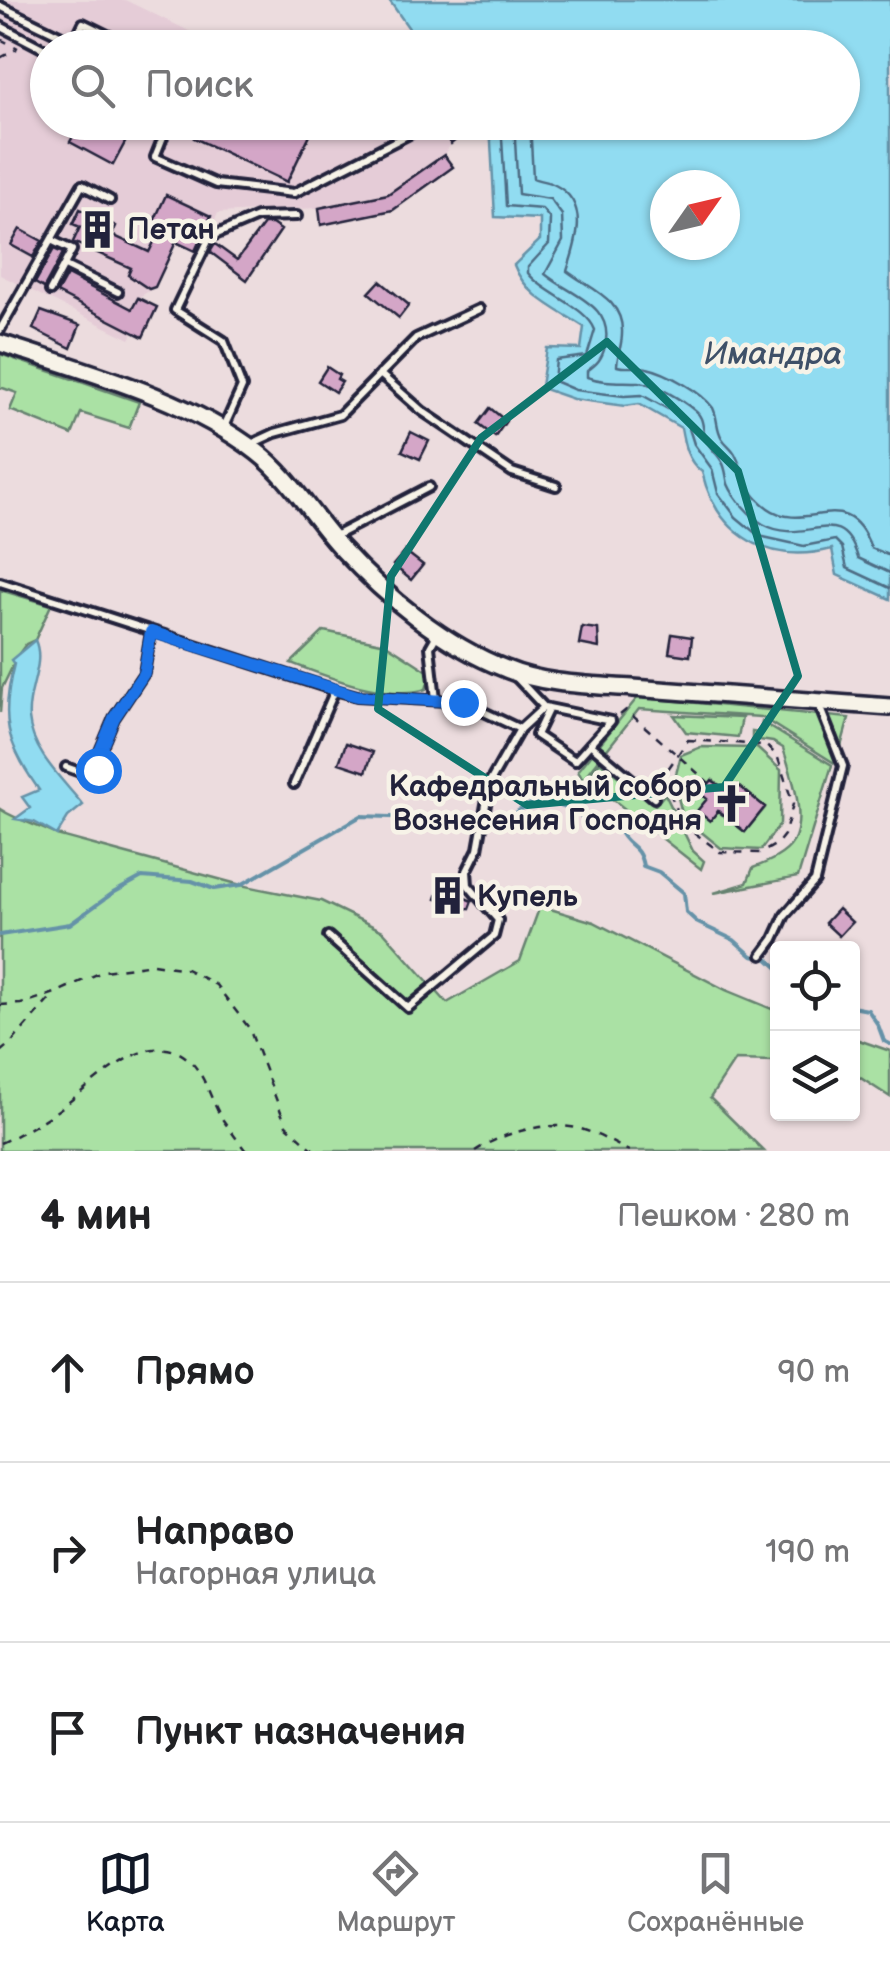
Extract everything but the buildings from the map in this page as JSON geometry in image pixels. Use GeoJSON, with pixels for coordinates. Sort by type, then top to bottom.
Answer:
{"type":"FeatureCollection","features":[{"type":"Feature","properties":{"kind":"street"},"geometry":{"type":"LineString","coordinates":[[0,342],[125,384],[223,428],[278,473],[332,538],[381,587],[438,632],[510,672],[568,682],[890,707]]}},
{"type":"Feature","properties":{"kind":"lane"},"geometry":{"type":"LineString","coordinates":[[0,6],[45,30]]}},
{"type":"Feature","properties":{"kind":"lane"},"geometry":{"type":"LineString","coordinates":[[0,26],[30,42]]}},
{"type":"Feature","properties":{"kind":"lane"},"geometry":{"type":"LineString","coordinates":[[162,140],[155,157],[216,184],[294,192],[398,140]]}},
{"type":"Feature","properties":{"kind":"lane"},"geometry":{"type":"LineString","coordinates":[[0,330],[82,185],[110,200]]}},
{"type":"Feature","properties":{"kind":"lane"},"geometry":{"type":"LineString","coordinates":[[223,428],[242,387],[224,341],[176,310],[210,236],[257,217],[296,216]]}},
{"type":"Feature","properties":{"kind":"lane"},"geometry":{"type":"LineString","coordinates":[[50,291],[72,250],[51,240]]}},
{"type":"Feature","properties":{"kind":"lane"},"geometry":{"type":"LineString","coordinates":[[65,266],[118,292]]}},
{"type":"Feature","properties":{"kind":"lane"},"geometry":{"type":"LineString","coordinates":[[248,446],[275,433],[340,414],[416,338],[479,310]]}},
{"type":"Feature","properties":{"kind":"lane"},"geometry":{"type":"LineString","coordinates":[[380,374],[422,410],[512,472],[556,486]]}},
{"type":"Feature","properties":{"kind":"lane"},"geometry":{"type":"LineString","coordinates":[[332,538],[429,487]]}},
{"type":"Feature","properties":{"kind":"lane"},"geometry":{"type":"LineString","coordinates":[[0,582],[335,690],[357,696],[463,702],[520,730]]}},
{"type":"Feature","properties":{"kind":"lane"},"geometry":{"type":"LineString","coordinates":[[66,768],[88,775],[98,770],[100,751],[114,718],[144,673],[151,632]]}},
{"type":"Feature","properties":{"kind":"lane"},"geometry":{"type":"LineString","coordinates":[[436,700],[430,647],[438,632]]}},
{"type":"Feature","properties":{"kind":"lane"},"geometry":{"type":"LineString","coordinates":[[510,672],[546,707],[611,721]]}},
{"type":"Feature","properties":{"kind":"lane"},"geometry":{"type":"LineString","coordinates":[[294,784],[335,690]]}},
{"type":"Feature","properties":{"kind":"lane"},"geometry":{"type":"LineString","coordinates":[[762,954],[785,915],[815,881],[843,766],[818,702]]}},
{"type":"Feature","properties":{"kind":"lane"},"geometry":{"type":"LineString","coordinates":[[328,936],[408,1008],[494,936],[498,920],[468,885],[467,872],[478,849],[490,782],[520,730],[546,707]]}},
{"type":"Feature","properties":{"kind":"lane"},"geometry":{"type":"LineString","coordinates":[[546,707],[536,735],[575,761],[611,721]]}},
{"type":"Feature","properties":{"kind":"lane"},"geometry":{"type":"LineString","coordinates":[[590,744],[654,798]]}},
{"type":"Feature","properties":{"kind":"path"},"geometry":{"type":"LineString","coordinates":[[0,58],[18,48]]}},
{"type":"Feature","properties":{"kind":"path"},"geometry":{"type":"LineString","coordinates":[[611,721],[626,710],[709,784]]}},
{"type":"Feature","properties":{"kind":"path"},"geometry":{"type":"LineString","coordinates":[[688,740],[764,745],[777,754],[794,804],[784,835],[760,853],[720,852],[683,824],[668,782],[668,769],[678,756],[688,740]]}},
{"type":"Feature","properties":{"kind":"path"},"geometry":{"type":"LineString","coordinates":[[654,798],[668,782]]}},
{"type":"Feature","properties":{"kind":"path"},"geometry":{"type":"LineString","coordinates":[[0,1005],[21,1004],[55,993],[104,971],[152,964],[186,969],[216,986],[249,1028],[286,1125],[315,1151]]}},
{"type":"Feature","properties":{"kind":"path"},"geometry":{"type":"LineString","coordinates":[[0,1052],[55,993]]}},
{"type":"Feature","properties":{"kind":"path"},"geometry":{"type":"LineString","coordinates":[[0,1143],[53,1114],[128,1058],[160,1047],[184,1056],[200,1072],[221,1118],[246,1151]]}},
{"type":"Feature","properties":{"kind":"path"},"geometry":{"type":"LineString","coordinates":[[476,1151],[512,1134],[542,1127],[576,1128],[629,1151]]}},
{"type":"Feature","properties":{"kind":"highlighted area"},"geometry":{"type":"Polygon","coordinates":[[[607,342],[738,471],[798,676],[724,787],[527,805],[378,709],[391,576],[481,438],[607,342]]]}},
{"type":"Feature","properties":{"kind":"shaded area"},"geometry":{"type":"Polygon","coordinates":[[[3,0],[125,0],[187,30],[30,30],[30,140],[456,140],[444,155],[453,167],[396,208],[388,197],[390,211],[321,225],[318,208],[218,213],[212,226],[207,225],[195,251],[176,243],[155,287],[138,298],[157,307],[143,337],[134,332],[130,339],[0,275],[3,0]]]}},
{"type":"Feature","properties":{"kind":"green space"},"geometry":{"type":"Polygon","coordinates":[[[0,354],[139,402],[129,428],[81,413],[72,435],[10,410],[17,393],[0,387],[0,354]]]}},
{"type":"Feature","properties":{"kind":"green space"},"geometry":{"type":"Polygon","coordinates":[[[0,590],[51,605],[35,640],[18,655],[2,688],[0,713],[0,590]]]}},
{"type":"Feature","properties":{"kind":"green space"},"geometry":{"type":"Polygon","coordinates":[[[324,631],[386,644],[431,673],[426,689],[376,690],[291,663],[324,631]]]}},
{"type":"Feature","properties":{"kind":"green space"},"geometry":{"type":"Polygon","coordinates":[[[638,697],[849,718],[836,764],[761,717],[639,709],[583,780],[578,771],[638,697]]]}},
{"type":"Feature","properties":{"kind":"green space"},"geometry":{"type":"Polygon","coordinates":[[[674,715],[742,718],[738,737],[686,732],[674,715]]]}},
{"type":"Feature","properties":{"kind":"green space"},"geometry":{"type":"Polygon","coordinates":[[[762,722],[832,765],[798,877],[714,893],[747,883],[753,868],[786,851],[797,831],[796,795],[783,748],[752,739],[752,732],[759,733],[762,722]]]}},
{"type":"Feature","properties":{"kind":"green space"},"geometry":{"type":"Polygon","coordinates":[[[701,747],[757,748],[781,770],[780,824],[761,850],[721,848],[683,817],[674,782],[681,755],[701,747]],[[696,778],[692,784],[707,799],[698,810],[709,820],[718,811],[745,832],[765,808],[738,786],[731,794],[713,780],[707,786],[696,778]]]}},
{"type":"Feature","properties":{"kind":"green space"},"geometry":{"type":"Polygon","coordinates":[[[600,762],[655,805],[665,794],[693,851],[704,861],[701,869],[587,779],[600,762]]]}},
{"type":"Feature","properties":{"kind":"green space"},"geometry":{"type":"Polygon","coordinates":[[[0,809],[57,835],[241,885],[321,901],[383,931],[447,1003],[520,961],[540,906],[594,922],[726,990],[770,1008],[770,1061],[735,1060],[710,1098],[764,1151],[0,1151],[0,809]]]}},
{"type":"Feature","properties":{"kind":"green space"},"geometry":{"type":"Polygon","coordinates":[[[860,1040],[890,1051],[890,1097],[860,1078],[860,1040]]]}},
{"type":"Feature","properties":{"kind":"water","name":"Имандра"},"geometry":{"type":"Polygon","coordinates":[[[389,0],[890,0],[890,599],[837,575],[832,549],[787,553],[767,549],[733,529],[709,494],[702,472],[690,458],[681,428],[639,404],[625,406],[573,399],[541,386],[547,348],[581,349],[584,327],[534,294],[514,265],[540,240],[540,219],[495,217],[491,140],[860,140],[860,30],[410,30],[389,0]]]}},
{"type":"Feature","properties":{"kind":"water"},"geometry":{"type":"Polygon","coordinates":[[[35,640],[38,659],[29,708],[31,730],[49,764],[83,805],[68,817],[57,835],[34,822],[15,819],[30,808],[22,797],[39,790],[19,758],[9,730],[7,700],[14,664],[11,660],[35,640]]]}},
{"type":"Feature","properties":{"kind":"waterway"},"geometry":{"type":"LineString","coordinates":[[0,935],[70,924],[142,877],[192,881],[214,889],[241,885],[361,816],[447,819],[491,812],[511,815],[534,802],[576,811],[586,821],[620,832],[639,854],[643,866],[659,872],[684,893],[686,912],[698,923],[734,940],[752,956],[770,961]]}},
{"type":"Feature","properties":{"kind":"waterway"},"geometry":{"type":"LineString","coordinates":[[860,1008],[868,1010],[884,1041],[890,1044]]}},
{"type":"Feature","properties":{"kind":"place","name":"Петан"},"geometry":{"type":"Point","coordinates":[97,229]}},
{"type":"Feature","properties":{"kind":"place","name":"Кафедральный собор Вознесения Господня"},"geometry":{"type":"Point","coordinates":[732,803]}},
{"type":"Feature","properties":{"kind":"place","name":"Купель"},"geometry":{"type":"Point","coordinates":[447,896]}},
{"type":"Feature","properties":{"kind":"route"},"geometry":{"type":"LineString","coordinates":[[98,770],[100,751],[114,718],[144,673],[151,632],[357,696],[463,702]]}}]}
